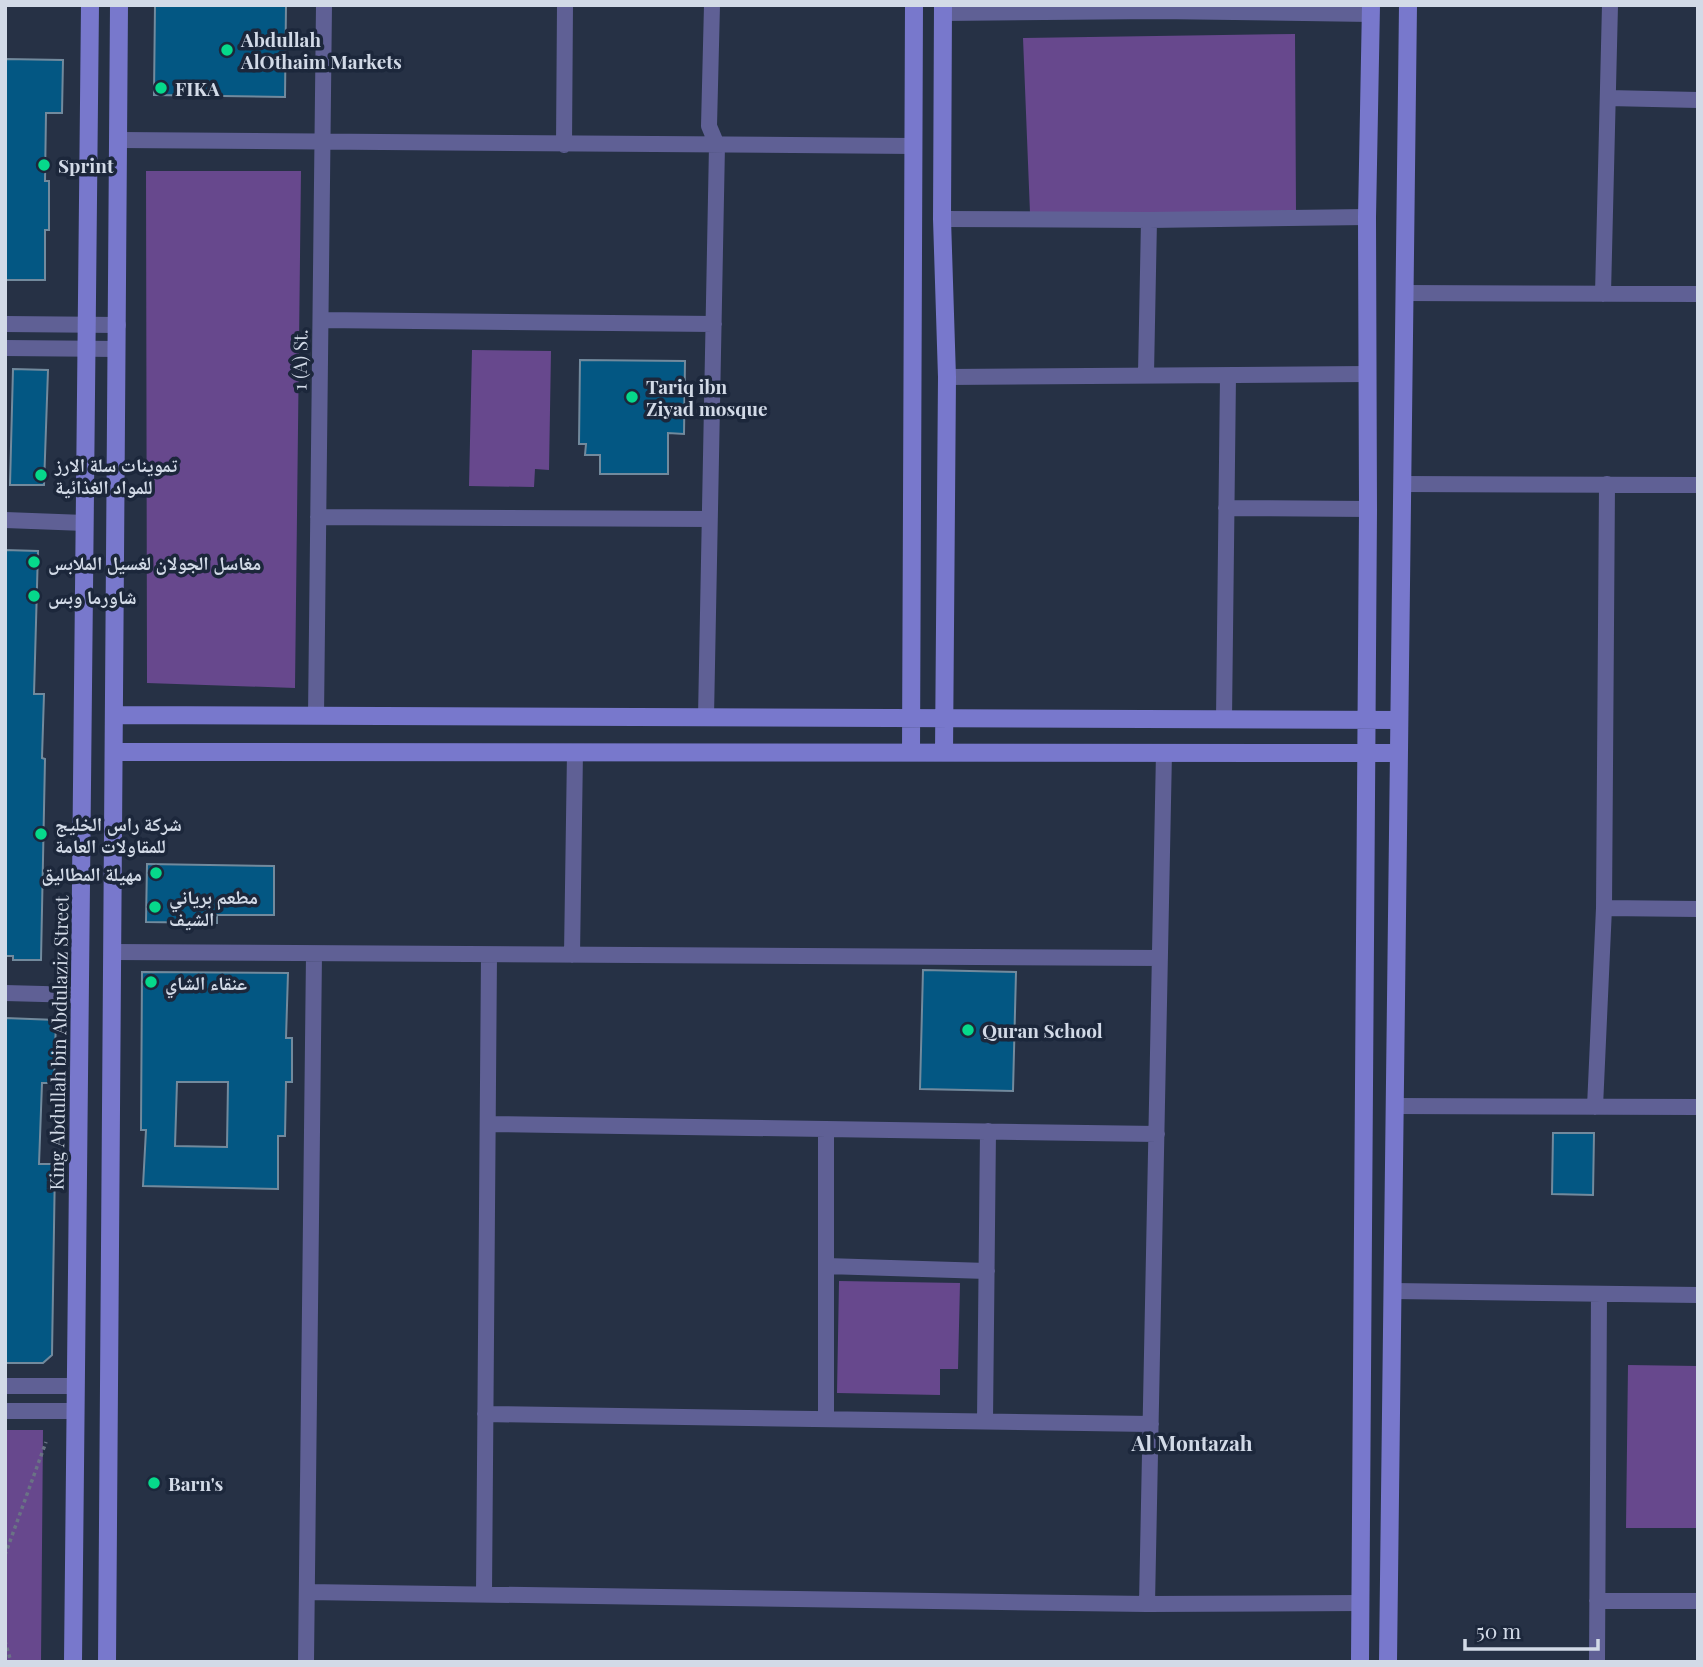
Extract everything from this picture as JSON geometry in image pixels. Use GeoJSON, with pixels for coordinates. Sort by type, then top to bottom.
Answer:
{"type":"FeatureCollection","features":[{"type":"Feature","properties":{"kind":"main road","name":"King Abdullah bin Abdulaziz Street"},"geometry":{"type":"LineString","coordinates":[[73,1662],[90,5]]}},
{"type":"Feature","properties":{"kind":"main road"},"geometry":{"type":"LineString","coordinates":[[107,1662],[119,5]]}},
{"type":"Feature","properties":{"kind":"main road"},"geometry":{"type":"LineString","coordinates":[[911,752],[914,5]]}},
{"type":"Feature","properties":{"kind":"main road"},"geometry":{"type":"LineString","coordinates":[[1388,1662],[1408,5]]}},
{"type":"Feature","properties":{"kind":"main road"},"geometry":{"type":"LineString","coordinates":[[943,9],[942,219],[947,377],[944,752]]}},
{"type":"Feature","properties":{"kind":"main road"},"geometry":{"type":"LineString","coordinates":[[1360,1662],[1368,509],[1367,217],[1371,9]]}},
{"type":"Feature","properties":{"kind":"main road"},"geometry":{"type":"LineString","coordinates":[[114,715],[1399,720]]}},
{"type":"Feature","properties":{"kind":"main road"},"geometry":{"type":"LineString","coordinates":[[114,752],[1399,753]]}},
{"type":"Feature","properties":{"kind":"street","name":"1 (A) St."},"geometry":{"type":"LineString","coordinates":[[316,716],[324,5]]}},
{"type":"Feature","properties":{"kind":"street"},"geometry":{"type":"LineString","coordinates":[[564,145],[565,5]]}},
{"type":"Feature","properties":{"kind":"street"},"geometry":{"type":"LineString","coordinates":[[706,717],[717,145],[709,126],[712,5]]}},
{"type":"Feature","properties":{"kind":"street"},"geometry":{"type":"LineString","coordinates":[[1603,294],[1609,5]]}},
{"type":"Feature","properties":{"kind":"street"},"geometry":{"type":"LineString","coordinates":[[943,9],[1371,9]]}},
{"type":"Feature","properties":{"kind":"street"},"geometry":{"type":"LineString","coordinates":[[1608,98],[1698,100]]}},
{"type":"Feature","properties":{"kind":"street"},"geometry":{"type":"LineString","coordinates":[[120,140],[914,146]]}},
{"type":"Feature","properties":{"kind":"street"},"geometry":{"type":"LineString","coordinates":[[942,219],[1367,217]]}},
{"type":"Feature","properties":{"kind":"street"},"geometry":{"type":"LineString","coordinates":[[1146,374],[1149,220]]}},
{"type":"Feature","properties":{"kind":"street"},"geometry":{"type":"LineString","coordinates":[[1404,293],[1698,294]]}},
{"type":"Feature","properties":{"kind":"street"},"geometry":{"type":"LineString","coordinates":[[321,320],[714,324]]}},
{"type":"Feature","properties":{"kind":"street"},"geometry":{"type":"LineString","coordinates":[[5,324],[118,325]]}},
{"type":"Feature","properties":{"kind":"street"},"geometry":{"type":"LineString","coordinates":[[5,348],[117,348]]}},
{"type":"Feature","properties":{"kind":"street"},"geometry":{"type":"LineString","coordinates":[[947,377],[1368,374]]}},
{"type":"Feature","properties":{"kind":"street"},"geometry":{"type":"LineString","coordinates":[[1224,719],[1228,376]]}},
{"type":"Feature","properties":{"kind":"street"},"geometry":{"type":"LineString","coordinates":[[1402,484],[1698,485]]}},
{"type":"Feature","properties":{"kind":"street"},"geometry":{"type":"LineString","coordinates":[[1595,1107],[1604,908],[1606,484]]}},
{"type":"Feature","properties":{"kind":"street"},"geometry":{"type":"LineString","coordinates":[[1226,508],[1368,509]]}},
{"type":"Feature","properties":{"kind":"street"},"geometry":{"type":"LineString","coordinates":[[318,517],[709,519]]}},
{"type":"Feature","properties":{"kind":"street"},"geometry":{"type":"LineString","coordinates":[[5,520],[85,523]]}},
{"type":"Feature","properties":{"kind":"street"},"geometry":{"type":"LineString","coordinates":[[572,955],[575,752]]}},
{"type":"Feature","properties":{"kind":"street"},"geometry":{"type":"LineString","coordinates":[[1147,1604],[1164,752]]}},
{"type":"Feature","properties":{"kind":"street"},"geometry":{"type":"LineString","coordinates":[[1604,908],[1698,909]]}},
{"type":"Feature","properties":{"kind":"street"},"geometry":{"type":"LineString","coordinates":[[113,953],[1160,958]]}},
{"type":"Feature","properties":{"kind":"street"},"geometry":{"type":"LineString","coordinates":[[306,1662],[314,954]]}},
{"type":"Feature","properties":{"kind":"street"},"geometry":{"type":"LineString","coordinates":[[484,1593],[489,955]]}},
{"type":"Feature","properties":{"kind":"street"},"geometry":{"type":"LineString","coordinates":[[5,993],[80,995]]}},
{"type":"Feature","properties":{"kind":"street"},"geometry":{"type":"LineString","coordinates":[[1395,1106],[1698,1107]]}},
{"type":"Feature","properties":{"kind":"street"},"geometry":{"type":"LineString","coordinates":[[488,1124],[1157,1134]]}},
{"type":"Feature","properties":{"kind":"street"},"geometry":{"type":"LineString","coordinates":[[826,1129],[826,1419]]}},
{"type":"Feature","properties":{"kind":"street"},"geometry":{"type":"LineString","coordinates":[[985,1421],[988,1131]]}},
{"type":"Feature","properties":{"kind":"street"},"geometry":{"type":"LineString","coordinates":[[826,1266],[987,1271]]}},
{"type":"Feature","properties":{"kind":"street"},"geometry":{"type":"LineString","coordinates":[[1393,1291],[1698,1295]]}},
{"type":"Feature","properties":{"kind":"street"},"geometry":{"type":"LineString","coordinates":[[1597,1662],[1599,1294]]}},
{"type":"Feature","properties":{"kind":"street"},"geometry":{"type":"LineString","coordinates":[[5,1386],[76,1386]]}},
{"type":"Feature","properties":{"kind":"street"},"geometry":{"type":"LineString","coordinates":[[5,1411],[75,1412]]}},
{"type":"Feature","properties":{"kind":"street"},"geometry":{"type":"LineString","coordinates":[[485,1414],[1151,1424]]}},
{"type":"Feature","properties":{"kind":"street"},"geometry":{"type":"LineString","coordinates":[[307,1591],[1147,1604],[1361,1603]]}},
{"type":"Feature","properties":{"kind":"street"},"geometry":{"type":"LineString","coordinates":[[1597,1601],[1698,1601]]}},
{"type":"Feature","properties":{"kind":"path"},"geometry":{"type":"LineString","coordinates":[[5,1555],[46,1442]]}},
{"type":"Feature","properties":{"kind":"path"},"geometry":{"type":"LineString","coordinates":[[5,1641],[11,1662]]}},
{"type":"Feature","properties":{"kind":"shaded area"},"geometry":{"type":"Polygon","coordinates":[[[1295,34],[1296,212],[1030,213],[1023,38],[1295,34]]]}},
{"type":"Feature","properties":{"kind":"shaded area"},"geometry":{"type":"Polygon","coordinates":[[[146,171],[301,171],[295,688],[147,683],[146,171]]]}},
{"type":"Feature","properties":{"kind":"shaded area"},"geometry":{"type":"Polygon","coordinates":[[[472,350],[551,351],[549,470],[535,469],[534,487],[469,486],[472,350]]]}},
{"type":"Feature","properties":{"kind":"shaded area"},"geometry":{"type":"Polygon","coordinates":[[[839,1281],[960,1283],[958,1369],[940,1369],[940,1395],[837,1393],[839,1281]]]}},
{"type":"Feature","properties":{"kind":"shaded area"},"geometry":{"type":"Polygon","coordinates":[[[1628,1365],[1698,1366],[1698,1528],[1626,1528],[1628,1365]]]}},
{"type":"Feature","properties":{"kind":"shaded area"},"geometry":{"type":"Polygon","coordinates":[[[5,1430],[43,1430],[41,1662],[5,1662],[5,1430]]]}},
{"type":"Feature","properties":{"kind":"building","name":"Abdullah AlOthaim Markets"},"geometry":{"type":"Polygon","coordinates":[[[155,5],[286,5],[285,97],[154,95],[155,5]]]}},
{"type":"Feature","properties":{"kind":"building"},"geometry":{"type":"Polygon","coordinates":[[[5,59],[63,60],[62,113],[46,113],[45,181],[49,181],[49,230],[45,230],[45,280],[5,280],[5,59]]]}},
{"type":"Feature","properties":{"kind":"building","name":"Tariq ibn Ziyad mosque"},"geometry":{"type":"Polygon","coordinates":[[[580,360],[685,361],[684,434],[668,433],[668,474],[600,474],[600,455],[585,455],[586,444],[579,444],[580,360]]]}},
{"type":"Feature","properties":{"kind":"building"},"geometry":{"type":"Polygon","coordinates":[[[13,369],[48,370],[44,485],[10,485],[13,369]]]}},
{"type":"Feature","properties":{"kind":"building"},"geometry":{"type":"Polygon","coordinates":[[[5,550],[38,551],[34,694],[44,694],[42,758],[45,759],[41,960],[13,960],[13,956],[5,956],[5,550]]]}},
{"type":"Feature","properties":{"kind":"building"},"geometry":{"type":"Polygon","coordinates":[[[147,864],[274,866],[274,915],[217,915],[217,923],[146,922],[147,864]]]}},
{"type":"Feature","properties":{"kind":"building","name":"Quran School"},"geometry":{"type":"Polygon","coordinates":[[[923,970],[1016,972],[1013,1091],[920,1089],[923,970]]]}},
{"type":"Feature","properties":{"kind":"building"},"geometry":{"type":"Polygon","coordinates":[[[142,972],[288,973],[286,1038],[292,1038],[292,1082],[286,1082],[285,1136],[278,1136],[278,1189],[143,1186],[146,1130],[141,1130],[142,972]],[[177,1082],[175,1146],[227,1147],[228,1082],[177,1082]]]}},
{"type":"Feature","properties":{"kind":"building"},"geometry":{"type":"Polygon","coordinates":[[[5,1018],[56,1020],[54,1083],[42,1083],[39,1164],[55,1164],[52,1355],[43,1363],[5,1363],[5,1018]]]}},
{"type":"Feature","properties":{"kind":"building"},"geometry":{"type":"Polygon","coordinates":[[[1553,1133],[1594,1133],[1593,1195],[1552,1194],[1553,1133]]]}},
{"type":"Feature","properties":{"kind":"place","name":"Abdullah AlOthaim Markets"},"geometry":{"type":"Point","coordinates":[227,50]}},
{"type":"Feature","properties":{"kind":"place","name":"FIKA"},"geometry":{"type":"Point","coordinates":[161,88]}},
{"type":"Feature","properties":{"kind":"place","name":"Sprint"},"geometry":{"type":"Point","coordinates":[44,165]}},
{"type":"Feature","properties":{"kind":"place","name":"Tariq ibn Ziyad mosque"},"geometry":{"type":"Point","coordinates":[632,397]}},
{"type":"Feature","properties":{"kind":"place","name":"تموينات سلة الارز للمواد الغذائية"},"geometry":{"type":"Point","coordinates":[41,475]}},
{"type":"Feature","properties":{"kind":"place","name":"مغاسل الجولان لغسيل الملابس"},"geometry":{"type":"Point","coordinates":[34,562]}},
{"type":"Feature","properties":{"kind":"place","name":"شاورما وبس"},"geometry":{"type":"Point","coordinates":[34,596]}},
{"type":"Feature","properties":{"kind":"place","name":"شركة راس الخليج للمقاولات العامة"},"geometry":{"type":"Point","coordinates":[41,834]}},
{"type":"Feature","properties":{"kind":"place","name":"مهيلة المطاليق"},"geometry":{"type":"Point","coordinates":[156,873]}},
{"type":"Feature","properties":{"kind":"place","name":"مطعم برياني الشيف"},"geometry":{"type":"Point","coordinates":[155,907]}},
{"type":"Feature","properties":{"kind":"place","name":"عنقاء الشاي"},"geometry":{"type":"Point","coordinates":[151,982]}},
{"type":"Feature","properties":{"kind":"place","name":"Quran School"},"geometry":{"type":"Point","coordinates":[968,1030]}},
{"type":"Feature","properties":{"kind":"place","name":"Barn's"},"geometry":{"type":"Point","coordinates":[154,1483]}},
{"type":"Feature","properties":{"kind":"district","name":"Al Montazah"},"geometry":{"type":"Point","coordinates":[1192,1442]}}]}
